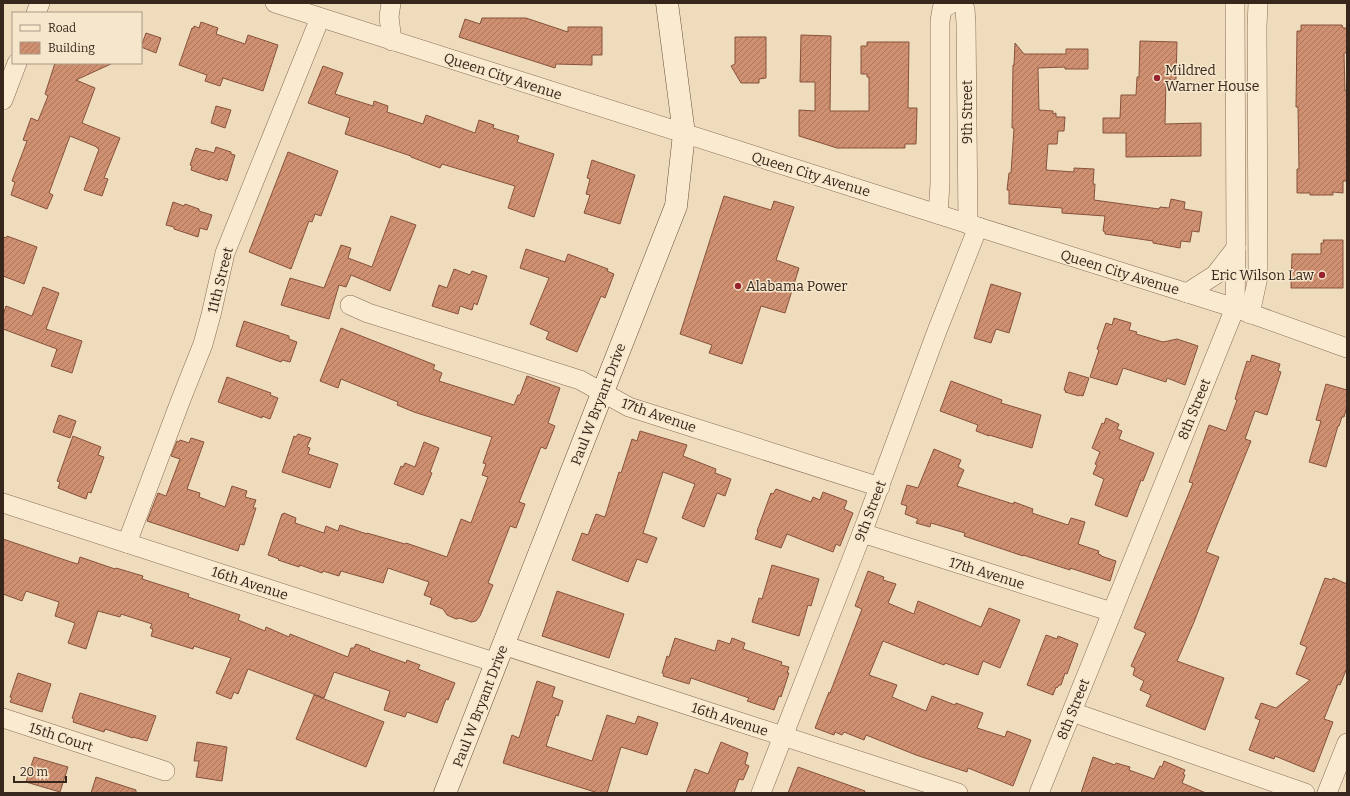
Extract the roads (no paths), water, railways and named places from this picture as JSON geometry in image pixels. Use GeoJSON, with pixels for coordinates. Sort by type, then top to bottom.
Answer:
{"type":"FeatureCollection","features":[{"type":"Feature","properties":{"kind":"street","name":"Queen City Avenue"},"geometry":{"type":"LineString","coordinates":[[274,3],[1344,344]]}},
{"type":"Feature","properties":{"kind":"street"},"geometry":{"type":"LineString","coordinates":[[391,3],[389,17],[392,41]]}},
{"type":"Feature","properties":{"kind":"street","name":"Paul W Bryant Drive"},"geometry":{"type":"LineString","coordinates":[[445,793],[676,206],[684,134],[667,3]]}},
{"type":"Feature","properties":{"kind":"street","name":"9th Street"},"geometry":{"type":"LineString","coordinates":[[938,214],[940,184],[940,21],[942,9],[952,3]]}},
{"type":"Feature","properties":{"kind":"street","name":"9th Street"},"geometry":{"type":"LineString","coordinates":[[761,793],[880,486],[937,331],[973,226],[966,23],[965,9],[960,3]]}},
{"type":"Feature","properties":{"kind":"street","name":"8th Street"},"geometry":{"type":"LineString","coordinates":[[1235,3],[1236,248],[1243,311]]}},
{"type":"Feature","properties":{"kind":"street","name":"8th Street"},"geometry":{"type":"LineString","coordinates":[[1039,793],[1112,612],[1258,277],[1258,3]]}},
{"type":"Feature","properties":{"kind":"street","name":"11th Street"},"geometry":{"type":"LineString","coordinates":[[127,543],[203,344],[225,253],[320,18]]}},
{"type":"Feature","properties":{"kind":"street"},"geometry":{"type":"LineString","coordinates":[[3,100],[17,64]]}},
{"type":"Feature","properties":{"kind":"street"},"geometry":{"type":"LineString","coordinates":[[1187,293],[1215,275],[1236,248]]}},
{"type":"Feature","properties":{"kind":"street","name":"17th Avenue"},"geometry":{"type":"LineString","coordinates":[[350,305],[368,313],[580,380],[628,407],[880,486]]}},
{"type":"Feature","properties":{"kind":"street","name":"16th Avenue"},"geometry":{"type":"LineString","coordinates":[[3,503],[127,543],[500,654],[783,736],[958,793]]}},
{"type":"Feature","properties":{"kind":"street","name":"17th Avenue"},"geometry":{"type":"LineString","coordinates":[[862,534],[1112,612]]}},
{"type":"Feature","properties":{"kind":"street"},"geometry":{"type":"LineString","coordinates":[[1072,712],[1305,793]]}},
{"type":"Feature","properties":{"kind":"street","name":"15th Court"},"geometry":{"type":"LineString","coordinates":[[3,718],[166,771]]}},
{"type":"Feature","properties":{"kind":"street"},"geometry":{"type":"LineString","coordinates":[[1327,793],[1347,743]]}},
{"type":"Feature","properties":{"kind":"place","name":"Mildred Warner House"},"geometry":{"type":"Point","coordinates":[1157,78]}},
{"type":"Feature","properties":{"kind":"place","name":"Eric Wilson Law"},"geometry":{"type":"Point","coordinates":[1322,275]}},
{"type":"Feature","properties":{"kind":"place","name":"Alabama Power"},"geometry":{"type":"Point","coordinates":[738,286]}}]}
